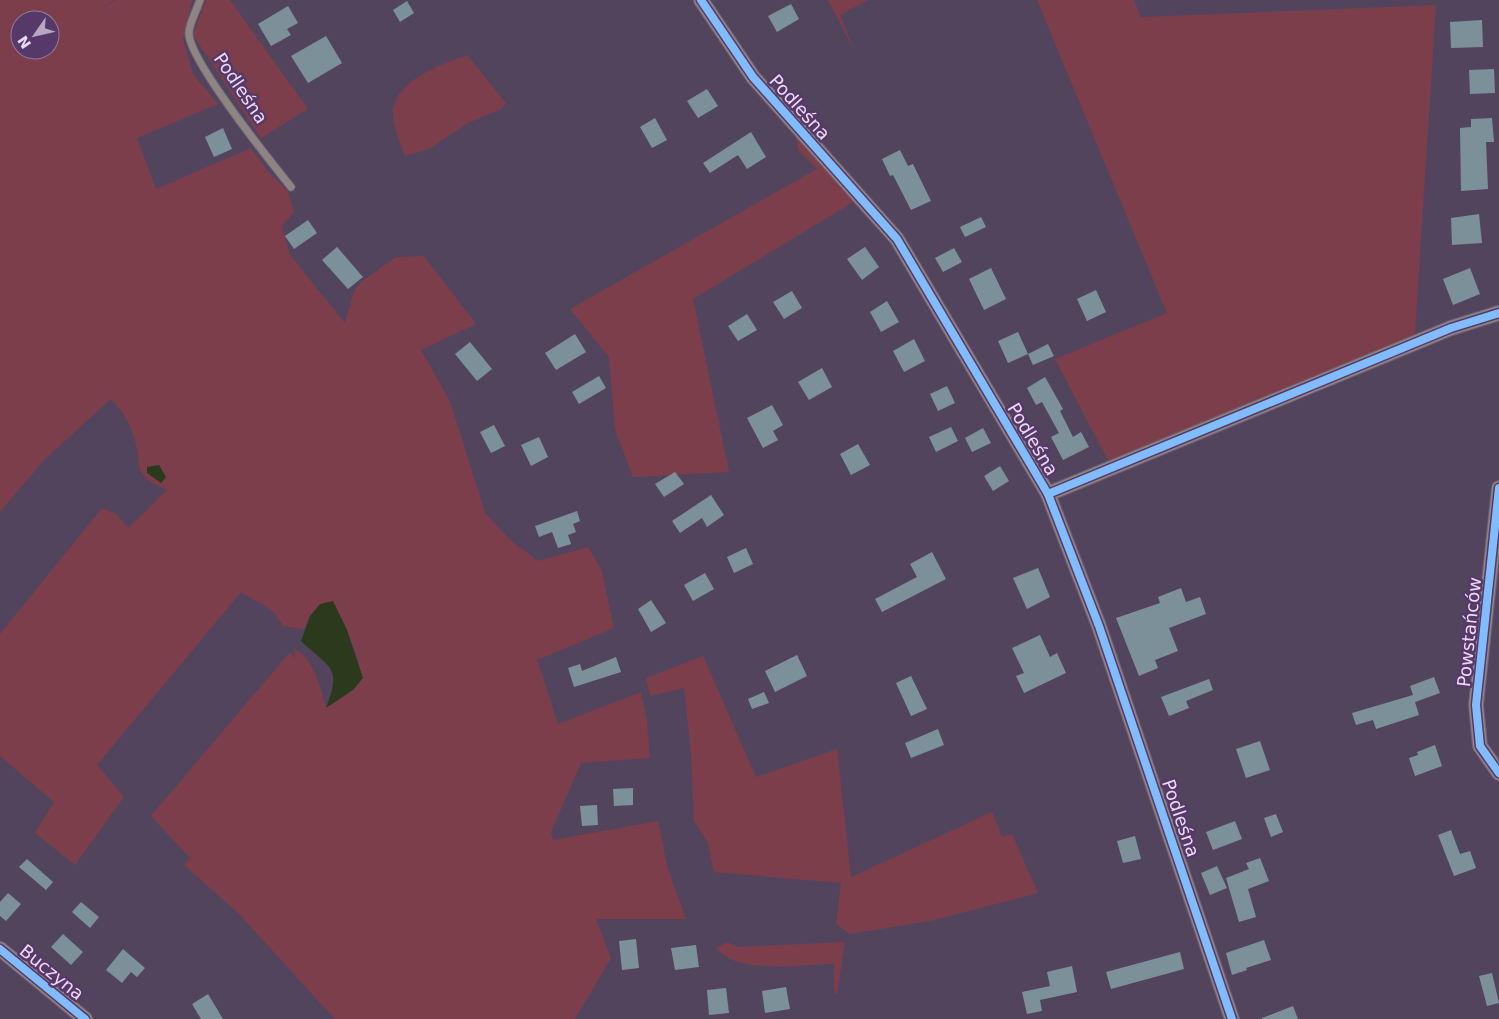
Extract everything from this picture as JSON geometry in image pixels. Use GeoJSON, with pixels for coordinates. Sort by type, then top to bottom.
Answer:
{"type":"FeatureCollection","features":[{"type":"Feature","properties":{"kind":"street","name":"Podleśna"},"geometry":{"type":"LineString","coordinates":[[701,0],[753,77],[897,239],[1048,494],[1102,635],[1232,1019]]}},
{"type":"Feature","properties":{"kind":"street"},"geometry":{"type":"LineString","coordinates":[[1048,494],[1451,328],[1499,313]]}},
{"type":"Feature","properties":{"kind":"street","name":"Powstańców"},"geometry":{"type":"LineString","coordinates":[[1499,488],[1476,705],[1480,746],[1499,773]]}},
{"type":"Feature","properties":{"kind":"street","name":"Buczyna"},"geometry":{"type":"LineString","coordinates":[[0,949],[85,1019]]}},
{"type":"Feature","properties":{"kind":"lane","name":"Podleśna"},"geometry":{"type":"LineString","coordinates":[[200,0],[189,33],[193,48],[238,119],[291,187]]}},
{"type":"Feature","properties":{"kind":"shaded area"},"geometry":{"type":"Polygon","coordinates":[[[0,0],[114,0],[102,9],[116,0],[192,0],[183,39],[193,74],[218,104],[137,138],[156,189],[251,148],[268,172],[288,191],[294,212],[282,226],[290,255],[345,323],[354,291],[361,282],[396,257],[424,256],[476,324],[421,350],[450,401],[485,513],[509,539],[538,561],[588,547],[601,569],[614,628],[537,660],[558,724],[641,692],[647,721],[650,758],[581,763],[551,832],[553,840],[658,821],[667,866],[686,919],[596,919],[611,958],[575,1019],[335,1019],[238,913],[184,865],[190,858],[151,816],[290,652],[295,659],[294,648],[307,659],[316,674],[326,707],[353,690],[359,662],[347,630],[333,602],[310,616],[304,629],[283,626],[273,611],[241,592],[97,765],[124,797],[75,865],[35,833],[54,802],[0,756],[0,634],[102,508],[116,514],[128,528],[167,490],[149,481],[142,473],[131,429],[121,410],[111,399],[45,459],[0,512],[0,0]]]}},
{"type":"Feature","properties":{"kind":"shaded area"},"geometry":{"type":"Polygon","coordinates":[[[206,0],[230,0],[308,109],[261,138],[193,35],[206,0]]]}},
{"type":"Feature","properties":{"kind":"shaded area"},"geometry":{"type":"Polygon","coordinates":[[[828,0],[868,0],[840,15],[854,50],[828,0]]]}},
{"type":"Feature","properties":{"kind":"shaded area"},"geometry":{"type":"Polygon","coordinates":[[[1037,0],[1134,0],[1141,17],[1436,5],[1415,334],[1451,328],[1109,462],[1055,359],[1167,313],[1037,0]]]}},
{"type":"Feature","properties":{"kind":"shaded area"},"geometry":{"type":"Polygon","coordinates":[[[467,55],[506,103],[501,109],[468,123],[429,149],[405,156],[396,131],[393,115],[395,103],[401,92],[410,83],[432,69],[467,55]]]}},
{"type":"Feature","properties":{"kind":"shaded area"},"geometry":{"type":"Polygon","coordinates":[[[795,135],[831,164],[860,198],[693,299],[729,472],[633,477],[615,429],[609,357],[570,309],[817,169],[799,151],[795,135]]]}},
{"type":"Feature","properties":{"kind":"shaded area"},"geometry":{"type":"Polygon","coordinates":[[[159,465],[166,477],[161,483],[147,473],[147,467],[159,465]]]}},
{"type":"Feature","properties":{"kind":"shaded area"},"geometry":{"type":"Polygon","coordinates":[[[333,601],[347,630],[363,678],[353,690],[326,708],[331,694],[333,675],[326,663],[301,641],[310,616],[320,604],[333,601]]]}},
{"type":"Feature","properties":{"kind":"shaded area"},"geometry":{"type":"Polygon","coordinates":[[[703,656],[756,777],[837,749],[851,877],[992,812],[1002,837],[1012,834],[1038,893],[935,920],[850,934],[836,924],[841,883],[714,872],[708,843],[694,821],[691,753],[684,688],[650,696],[646,678],[703,656]]]}},
{"type":"Feature","properties":{"kind":"shaded area"},"geometry":{"type":"Polygon","coordinates":[[[727,942],[737,947],[845,942],[837,993],[834,994],[834,964],[771,966],[739,962],[726,957],[716,948],[727,942]]]}},
{"type":"Feature","properties":{"kind":"building"},"geometry":{"type":"Polygon","coordinates":[[[407,1],[414,13],[400,22],[393,10],[407,1]]]}},
{"type":"Feature","properties":{"kind":"building"},"geometry":{"type":"Polygon","coordinates":[[[791,4],[799,19],[777,32],[768,16],[791,4]]]}},
{"type":"Feature","properties":{"kind":"building"},"geometry":{"type":"Polygon","coordinates":[[[288,6],[298,23],[287,29],[291,35],[271,46],[258,24],[288,6]]]}},
{"type":"Feature","properties":{"kind":"building"},"geometry":{"type":"Polygon","coordinates":[[[1482,20],[1483,47],[1451,48],[1450,22],[1482,20]]]}},
{"type":"Feature","properties":{"kind":"building"},"geometry":{"type":"Polygon","coordinates":[[[326,36],[342,63],[308,83],[291,56],[326,36]]]}},
{"type":"Feature","properties":{"kind":"building"},"geometry":{"type":"Polygon","coordinates":[[[1494,69],[1495,93],[1470,94],[1469,70],[1494,69]]]}},
{"type":"Feature","properties":{"kind":"building"},"geometry":{"type":"Polygon","coordinates":[[[707,89],[718,106],[698,118],[687,101],[707,89]]]}},
{"type":"Feature","properties":{"kind":"building"},"geometry":{"type":"Polygon","coordinates":[[[655,118],[667,140],[652,148],[640,127],[655,118]]]}},
{"type":"Feature","properties":{"kind":"building"},"geometry":{"type":"Polygon","coordinates":[[[1492,118],[1494,142],[1486,142],[1488,189],[1461,191],[1460,128],[1471,127],[1471,119],[1492,118]]]}},
{"type":"Feature","properties":{"kind":"building"},"geometry":{"type":"Polygon","coordinates":[[[223,128],[232,149],[214,157],[205,137],[223,128]]]}},
{"type":"Feature","properties":{"kind":"building"},"geometry":{"type":"Polygon","coordinates":[[[751,132],[766,157],[747,169],[738,155],[710,173],[703,163],[751,132]]]}},
{"type":"Feature","properties":{"kind":"building"},"geometry":{"type":"Polygon","coordinates":[[[900,150],[908,166],[913,164],[931,201],[911,210],[893,175],[890,176],[882,159],[900,150]]]}},
{"type":"Feature","properties":{"kind":"building"},"geometry":{"type":"Polygon","coordinates":[[[1479,214],[1482,243],[1452,245],[1451,218],[1479,214]]]}},
{"type":"Feature","properties":{"kind":"building"},"geometry":{"type":"Polygon","coordinates":[[[981,217],[986,227],[965,237],[960,227],[981,217]]]}},
{"type":"Feature","properties":{"kind":"building"},"geometry":{"type":"Polygon","coordinates":[[[308,220],[317,233],[294,249],[285,236],[308,220]]]}},
{"type":"Feature","properties":{"kind":"building"},"geometry":{"type":"Polygon","coordinates":[[[337,247],[363,277],[348,289],[322,260],[337,247]]]}},
{"type":"Feature","properties":{"kind":"building"},"geometry":{"type":"Polygon","coordinates":[[[865,247],[879,267],[862,280],[847,259],[865,247]]]}},
{"type":"Feature","properties":{"kind":"building"},"geometry":{"type":"Polygon","coordinates":[[[954,248],[962,262],[943,272],[935,258],[954,248]]]}},
{"type":"Feature","properties":{"kind":"building"},"geometry":{"type":"Polygon","coordinates":[[[991,268],[1006,299],[984,310],[969,279],[991,268]]]}},
{"type":"Feature","properties":{"kind":"building"},"geometry":{"type":"Polygon","coordinates":[[[1470,268],[1480,294],[1453,305],[1443,279],[1470,268]]]}},
{"type":"Feature","properties":{"kind":"building"},"geometry":{"type":"Polygon","coordinates":[[[1096,290],[1106,312],[1087,321],[1077,299],[1096,290]]]}},
{"type":"Feature","properties":{"kind":"building"},"geometry":{"type":"Polygon","coordinates":[[[792,291],[802,308],[784,319],[773,302],[792,291]]]}},
{"type":"Feature","properties":{"kind":"building"},"geometry":{"type":"Polygon","coordinates":[[[887,301],[899,322],[881,332],[870,312],[887,301]]]}},
{"type":"Feature","properties":{"kind":"building"},"geometry":{"type":"Polygon","coordinates":[[[747,314],[757,330],[738,341],[728,326],[747,314]]]}},
{"type":"Feature","properties":{"kind":"building"},"geometry":{"type":"Polygon","coordinates":[[[1018,332],[1028,354],[1008,363],[998,341],[1018,332]]]}},
{"type":"Feature","properties":{"kind":"building"},"geometry":{"type":"Polygon","coordinates":[[[575,334],[586,352],[556,370],[545,353],[575,334]]]}},
{"type":"Feature","properties":{"kind":"building"},"geometry":{"type":"Polygon","coordinates":[[[914,339],[925,361],[904,372],[893,351],[914,339]]]}},
{"type":"Feature","properties":{"kind":"building"},"geometry":{"type":"Polygon","coordinates":[[[470,342],[492,369],[477,381],[455,354],[470,342]]]}},
{"type":"Feature","properties":{"kind":"building"},"geometry":{"type":"Polygon","coordinates":[[[1048,344],[1054,356],[1033,365],[1028,354],[1048,344]]]}},
{"type":"Feature","properties":{"kind":"building"},"geometry":{"type":"Polygon","coordinates":[[[822,368],[832,387],[809,400],[798,382],[822,368]]]}},
{"type":"Feature","properties":{"kind":"building"},"geometry":{"type":"Polygon","coordinates":[[[599,376],[606,388],[579,404],[572,392],[599,376]]]}},
{"type":"Feature","properties":{"kind":"building"},"geometry":{"type":"Polygon","coordinates":[[[1045,377],[1063,409],[1060,411],[1073,437],[1081,432],[1089,447],[1063,460],[1051,437],[1059,433],[1042,402],[1036,405],[1027,388],[1045,377]]]}},
{"type":"Feature","properties":{"kind":"building"},"geometry":{"type":"Polygon","coordinates":[[[947,386],[955,403],[938,411],[930,394],[947,386]]]}},
{"type":"Feature","properties":{"kind":"building"},"geometry":{"type":"Polygon","coordinates":[[[772,405],[783,425],[773,431],[778,440],[763,448],[747,418],[772,405]]]}},
{"type":"Feature","properties":{"kind":"building"},"geometry":{"type":"Polygon","coordinates":[[[494,425],[505,446],[491,453],[480,432],[494,425]]]}},
{"type":"Feature","properties":{"kind":"building"},"geometry":{"type":"Polygon","coordinates":[[[951,427],[958,441],[936,452],[929,437],[951,427]]]}},
{"type":"Feature","properties":{"kind":"building"},"geometry":{"type":"Polygon","coordinates":[[[983,428],[991,443],[972,452],[965,438],[983,428]]]}},
{"type":"Feature","properties":{"kind":"building"},"geometry":{"type":"Polygon","coordinates":[[[539,437],[548,457],[531,466],[521,445],[539,437]]]}},
{"type":"Feature","properties":{"kind":"building"},"geometry":{"type":"Polygon","coordinates":[[[858,444],[870,465],[851,475],[840,454],[858,444]]]}},
{"type":"Feature","properties":{"kind":"building"},"geometry":{"type":"Polygon","coordinates":[[[1000,466],[1009,481],[993,491],[984,476],[1000,466]]]}},
{"type":"Feature","properties":{"kind":"building"},"geometry":{"type":"Polygon","coordinates":[[[675,472],[684,484],[664,497],[655,484],[675,472]]]}},
{"type":"Feature","properties":{"kind":"building"},"geometry":{"type":"Polygon","coordinates":[[[711,495],[724,515],[707,527],[702,518],[680,533],[672,521],[711,495]]]}},
{"type":"Feature","properties":{"kind":"building"},"geometry":{"type":"Polygon","coordinates":[[[577,511],[580,521],[573,524],[576,532],[568,535],[571,544],[558,548],[552,532],[539,537],[535,526],[577,511]]]}},
{"type":"Feature","properties":{"kind":"building"},"geometry":{"type":"Polygon","coordinates":[[[746,548],[753,564],[734,573],[727,557],[746,548]]]}},
{"type":"Feature","properties":{"kind":"building"},"geometry":{"type":"Polygon","coordinates":[[[932,552],[946,579],[882,612],[875,599],[917,577],[910,564],[932,552]]]}},
{"type":"Feature","properties":{"kind":"building"},"geometry":{"type":"Polygon","coordinates":[[[1038,568],[1050,597],[1027,609],[1013,578],[1038,568]]]}},
{"type":"Feature","properties":{"kind":"building"},"geometry":{"type":"Polygon","coordinates":[[[705,573],[714,589],[693,601],[684,585],[705,573]]]}},
{"type":"Feature","properties":{"kind":"building"},"geometry":{"type":"Polygon","coordinates":[[[1181,588],[1186,602],[1200,597],[1206,614],[1169,628],[1178,651],[1155,660],[1158,668],[1139,676],[1116,618],[1160,603],[1158,597],[1181,588]]]}},
{"type":"Feature","properties":{"kind":"building"},"geometry":{"type":"Polygon","coordinates":[[[651,600],[666,623],[651,632],[638,609],[651,600]]]}},
{"type":"Feature","properties":{"kind":"building"},"geometry":{"type":"Polygon","coordinates":[[[1040,635],[1050,657],[1057,653],[1066,673],[1024,693],[1016,676],[1024,673],[1012,648],[1040,635]]]}},
{"type":"Feature","properties":{"kind":"building"},"geometry":{"type":"Polygon","coordinates":[[[797,655],[807,676],[775,692],[765,671],[797,655]]]}},
{"type":"Feature","properties":{"kind":"building"},"geometry":{"type":"Polygon","coordinates":[[[616,657],[621,672],[574,687],[568,668],[580,664],[582,671],[616,657]]]}},
{"type":"Feature","properties":{"kind":"building"},"geometry":{"type":"Polygon","coordinates":[[[911,676],[927,709],[911,716],[896,683],[911,676]]]}},
{"type":"Feature","properties":{"kind":"building"},"geometry":{"type":"Polygon","coordinates":[[[1434,677],[1440,693],[1415,702],[1419,715],[1376,729],[1373,720],[1356,725],[1352,713],[1413,695],[1410,686],[1434,677]]]}},
{"type":"Feature","properties":{"kind":"building"},"geometry":{"type":"Polygon","coordinates":[[[1209,679],[1213,690],[1186,701],[1189,708],[1169,716],[1161,697],[1209,679]]]}},
{"type":"Feature","properties":{"kind":"building"},"geometry":{"type":"Polygon","coordinates":[[[764,692],[769,703],[752,709],[748,699],[764,692]]]}},
{"type":"Feature","properties":{"kind":"building"},"geometry":{"type":"Polygon","coordinates":[[[938,729],[944,745],[911,758],[905,743],[938,729]]]}},
{"type":"Feature","properties":{"kind":"building"},"geometry":{"type":"Polygon","coordinates":[[[1260,741],[1270,770],[1246,778],[1236,749],[1260,741]]]}},
{"type":"Feature","properties":{"kind":"building"},"geometry":{"type":"Polygon","coordinates":[[[1435,745],[1442,766],[1415,776],[1409,758],[1418,755],[1417,752],[1435,745]]]}},
{"type":"Feature","properties":{"kind":"building"},"geometry":{"type":"Polygon","coordinates":[[[633,788],[633,805],[614,806],[613,789],[633,788]]]}},
{"type":"Feature","properties":{"kind":"building"},"geometry":{"type":"Polygon","coordinates":[[[597,805],[598,825],[582,826],[580,806],[597,805]]]}},
{"type":"Feature","properties":{"kind":"building"},"geometry":{"type":"Polygon","coordinates":[[[1276,814],[1283,832],[1271,837],[1264,818],[1276,814]]]}},
{"type":"Feature","properties":{"kind":"building"},"geometry":{"type":"Polygon","coordinates":[[[1235,821],[1242,839],[1213,850],[1206,832],[1235,821]]]}},
{"type":"Feature","properties":{"kind":"building"},"geometry":{"type":"Polygon","coordinates":[[[1451,830],[1460,854],[1470,851],[1476,868],[1454,876],[1438,835],[1451,830]]]}},
{"type":"Feature","properties":{"kind":"building"},"geometry":{"type":"Polygon","coordinates":[[[1135,836],[1141,859],[1123,863],[1117,841],[1135,836]]]}},
{"type":"Feature","properties":{"kind":"building"},"geometry":{"type":"Polygon","coordinates":[[[1260,858],[1269,881],[1248,889],[1256,917],[1239,922],[1226,878],[1249,869],[1246,863],[1260,858]]]}},
{"type":"Feature","properties":{"kind":"building"},"geometry":{"type":"Polygon","coordinates":[[[27,859],[53,882],[46,890],[19,867],[27,859]]]}},
{"type":"Feature","properties":{"kind":"building"},"geometry":{"type":"Polygon","coordinates":[[[1217,866],[1227,888],[1210,895],[1201,873],[1217,866]]]}},
{"type":"Feature","properties":{"kind":"building"},"geometry":{"type":"Polygon","coordinates":[[[8,893],[21,904],[6,921],[0,916],[0,902],[8,893]]]}},
{"type":"Feature","properties":{"kind":"building"},"geometry":{"type":"Polygon","coordinates":[[[81,902],[99,917],[90,928],[72,912],[81,902]]]}},
{"type":"Feature","properties":{"kind":"building"},"geometry":{"type":"Polygon","coordinates":[[[63,934],[83,952],[71,965],[51,947],[63,934]]]}},
{"type":"Feature","properties":{"kind":"building"},"geometry":{"type":"Polygon","coordinates":[[[636,939],[639,968],[622,970],[619,941],[636,939]]]}},
{"type":"Feature","properties":{"kind":"building"},"geometry":{"type":"Polygon","coordinates":[[[1264,940],[1271,960],[1246,968],[1247,970],[1232,975],[1226,953],[1264,940]]]}},
{"type":"Feature","properties":{"kind":"building"},"geometry":{"type":"Polygon","coordinates":[[[696,945],[699,967],[675,970],[671,948],[696,945]]]}},
{"type":"Feature","properties":{"kind":"building"},"geometry":{"type":"Polygon","coordinates":[[[123,949],[145,968],[137,977],[131,972],[122,983],[106,970],[123,949]]]}},
{"type":"Feature","properties":{"kind":"building"},"geometry":{"type":"Polygon","coordinates":[[[1180,952],[1184,969],[1111,989],[1106,972],[1180,952]]]}},
{"type":"Feature","properties":{"kind":"building"},"geometry":{"type":"Polygon","coordinates":[[[1072,966],[1077,992],[1040,1000],[1042,1011],[1027,1014],[1022,992],[1050,986],[1047,972],[1072,966]]]}},
{"type":"Feature","properties":{"kind":"building"},"geometry":{"type":"Polygon","coordinates":[[[1492,973],[1499,1003],[1487,1006],[1479,976],[1492,973]]]}},
{"type":"Feature","properties":{"kind":"building"},"geometry":{"type":"Polygon","coordinates":[[[786,987],[790,1009],[765,1013],[762,991],[786,987]]]}},
{"type":"Feature","properties":{"kind":"building"},"geometry":{"type":"Polygon","coordinates":[[[726,988],[729,1013],[709,1015],[707,990],[726,988]]]}},
{"type":"Feature","properties":{"kind":"building"},"geometry":{"type":"Polygon","coordinates":[[[208,994],[223,1019],[201,1019],[192,1004],[208,994]]]}},
{"type":"Feature","properties":{"kind":"building"},"geometry":{"type":"Polygon","coordinates":[[[1293,1006],[1298,1019],[1262,1019],[1262,1018],[1293,1006]]]}},
{"type":"Feature","properties":{"kind":"cycle path"},"geometry":{"type":"LineString","coordinates":[[701,0],[753,77],[897,239],[1048,494],[1099,626],[1232,1019]]}},
{"type":"Feature","properties":{"kind":"cycle path"},"geometry":{"type":"LineString","coordinates":[[1048,494],[1451,328],[1499,313]]}},
{"type":"Feature","properties":{"kind":"cycle path"},"geometry":{"type":"LineString","coordinates":[[1499,488],[1476,705],[1480,746],[1499,773]]}},
{"type":"Feature","properties":{"kind":"cycle path"},"geometry":{"type":"LineString","coordinates":[[0,949],[85,1019]]}}]}
